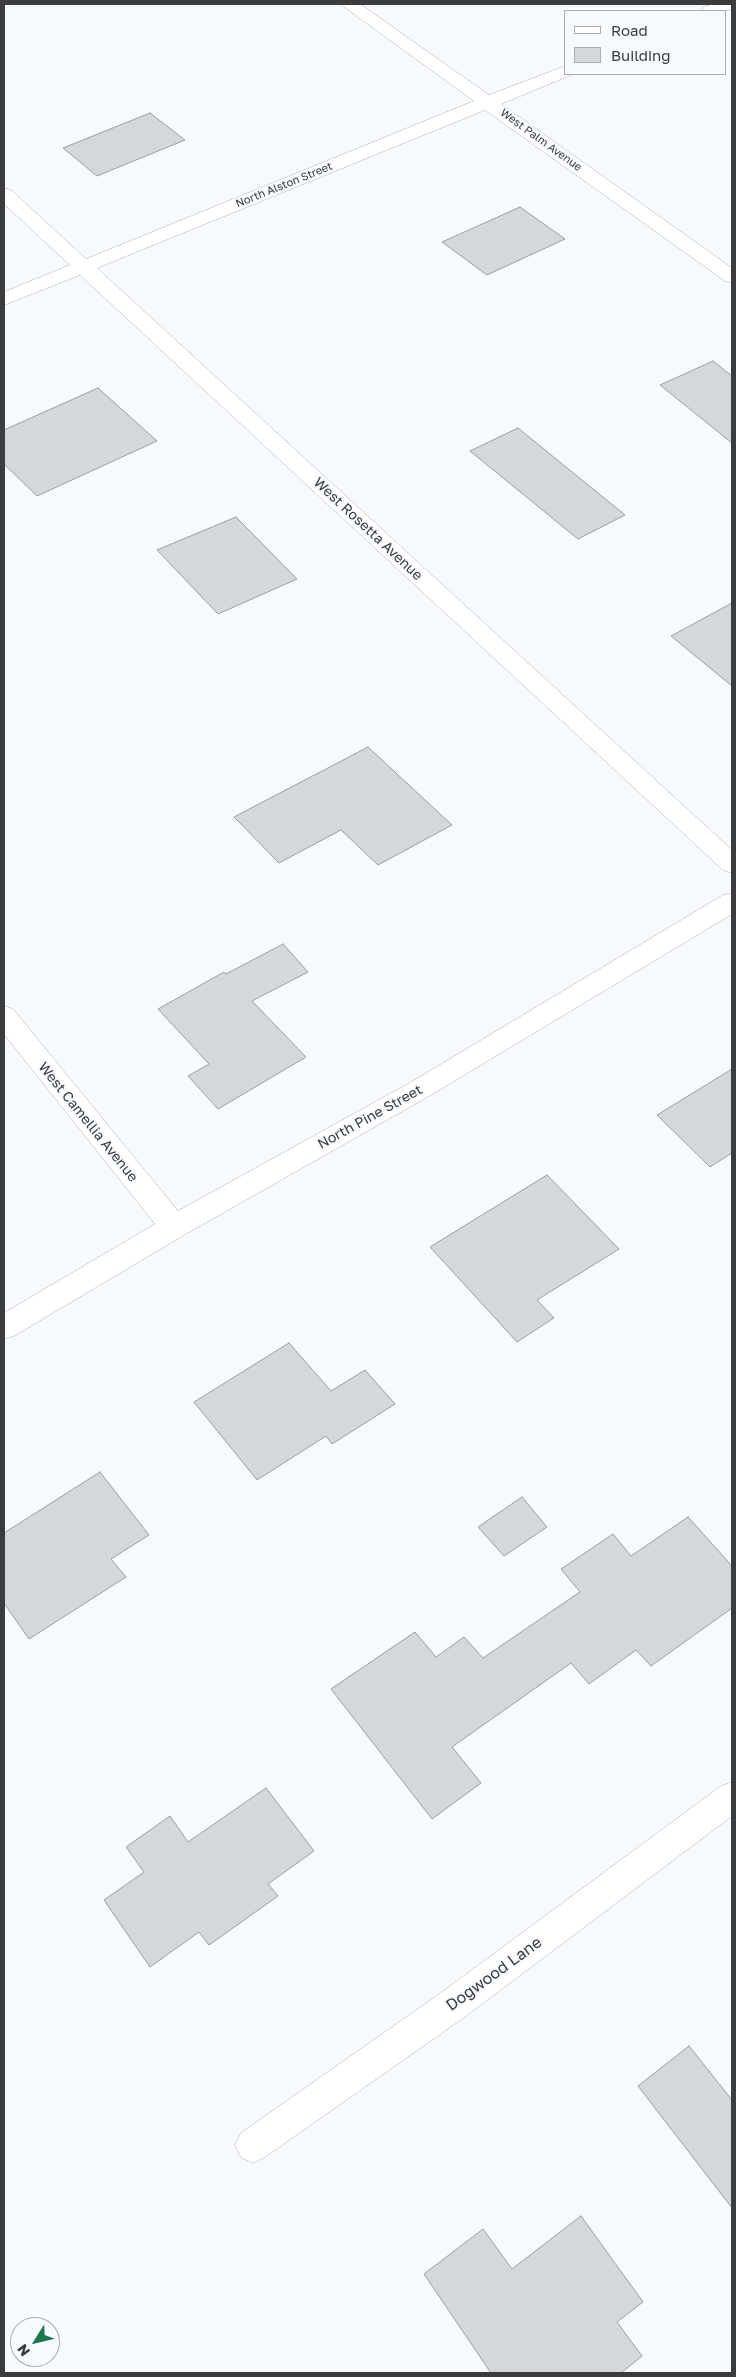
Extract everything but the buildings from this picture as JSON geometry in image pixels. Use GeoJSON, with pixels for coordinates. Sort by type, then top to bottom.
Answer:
{"type":"FeatureCollection","features":[{"type":"Feature","properties":{"kind":"street","name":"West Palm Avenue"},"geometry":{"type":"LineString","coordinates":[[349,4],[732,277]]}},
{"type":"Feature","properties":{"kind":"street"},"geometry":{"type":"LineString","coordinates":[[713,10],[728,4]]}},
{"type":"Feature","properties":{"kind":"street","name":"North Alston Street"},"geometry":{"type":"LineString","coordinates":[[4,299],[564,71]]}},
{"type":"Feature","properties":{"kind":"street","name":"West Rosetta Avenue"},"geometry":{"type":"LineString","coordinates":[[4,194],[732,864]]}},
{"type":"Feature","properties":{"kind":"street","name":"North Pine Street"},"geometry":{"type":"LineString","coordinates":[[4,1327],[174,1227],[422,1088],[732,902]]}},
{"type":"Feature","properties":{"kind":"street","name":"West Camellia Avenue"},"geometry":{"type":"LineString","coordinates":[[4,1016],[174,1227]]}},
{"type":"Feature","properties":{"kind":"street","name":"Dogwood Lane"},"geometry":{"type":"LineString","coordinates":[[253,2145],[454,2004],[732,1797]]}}]}
